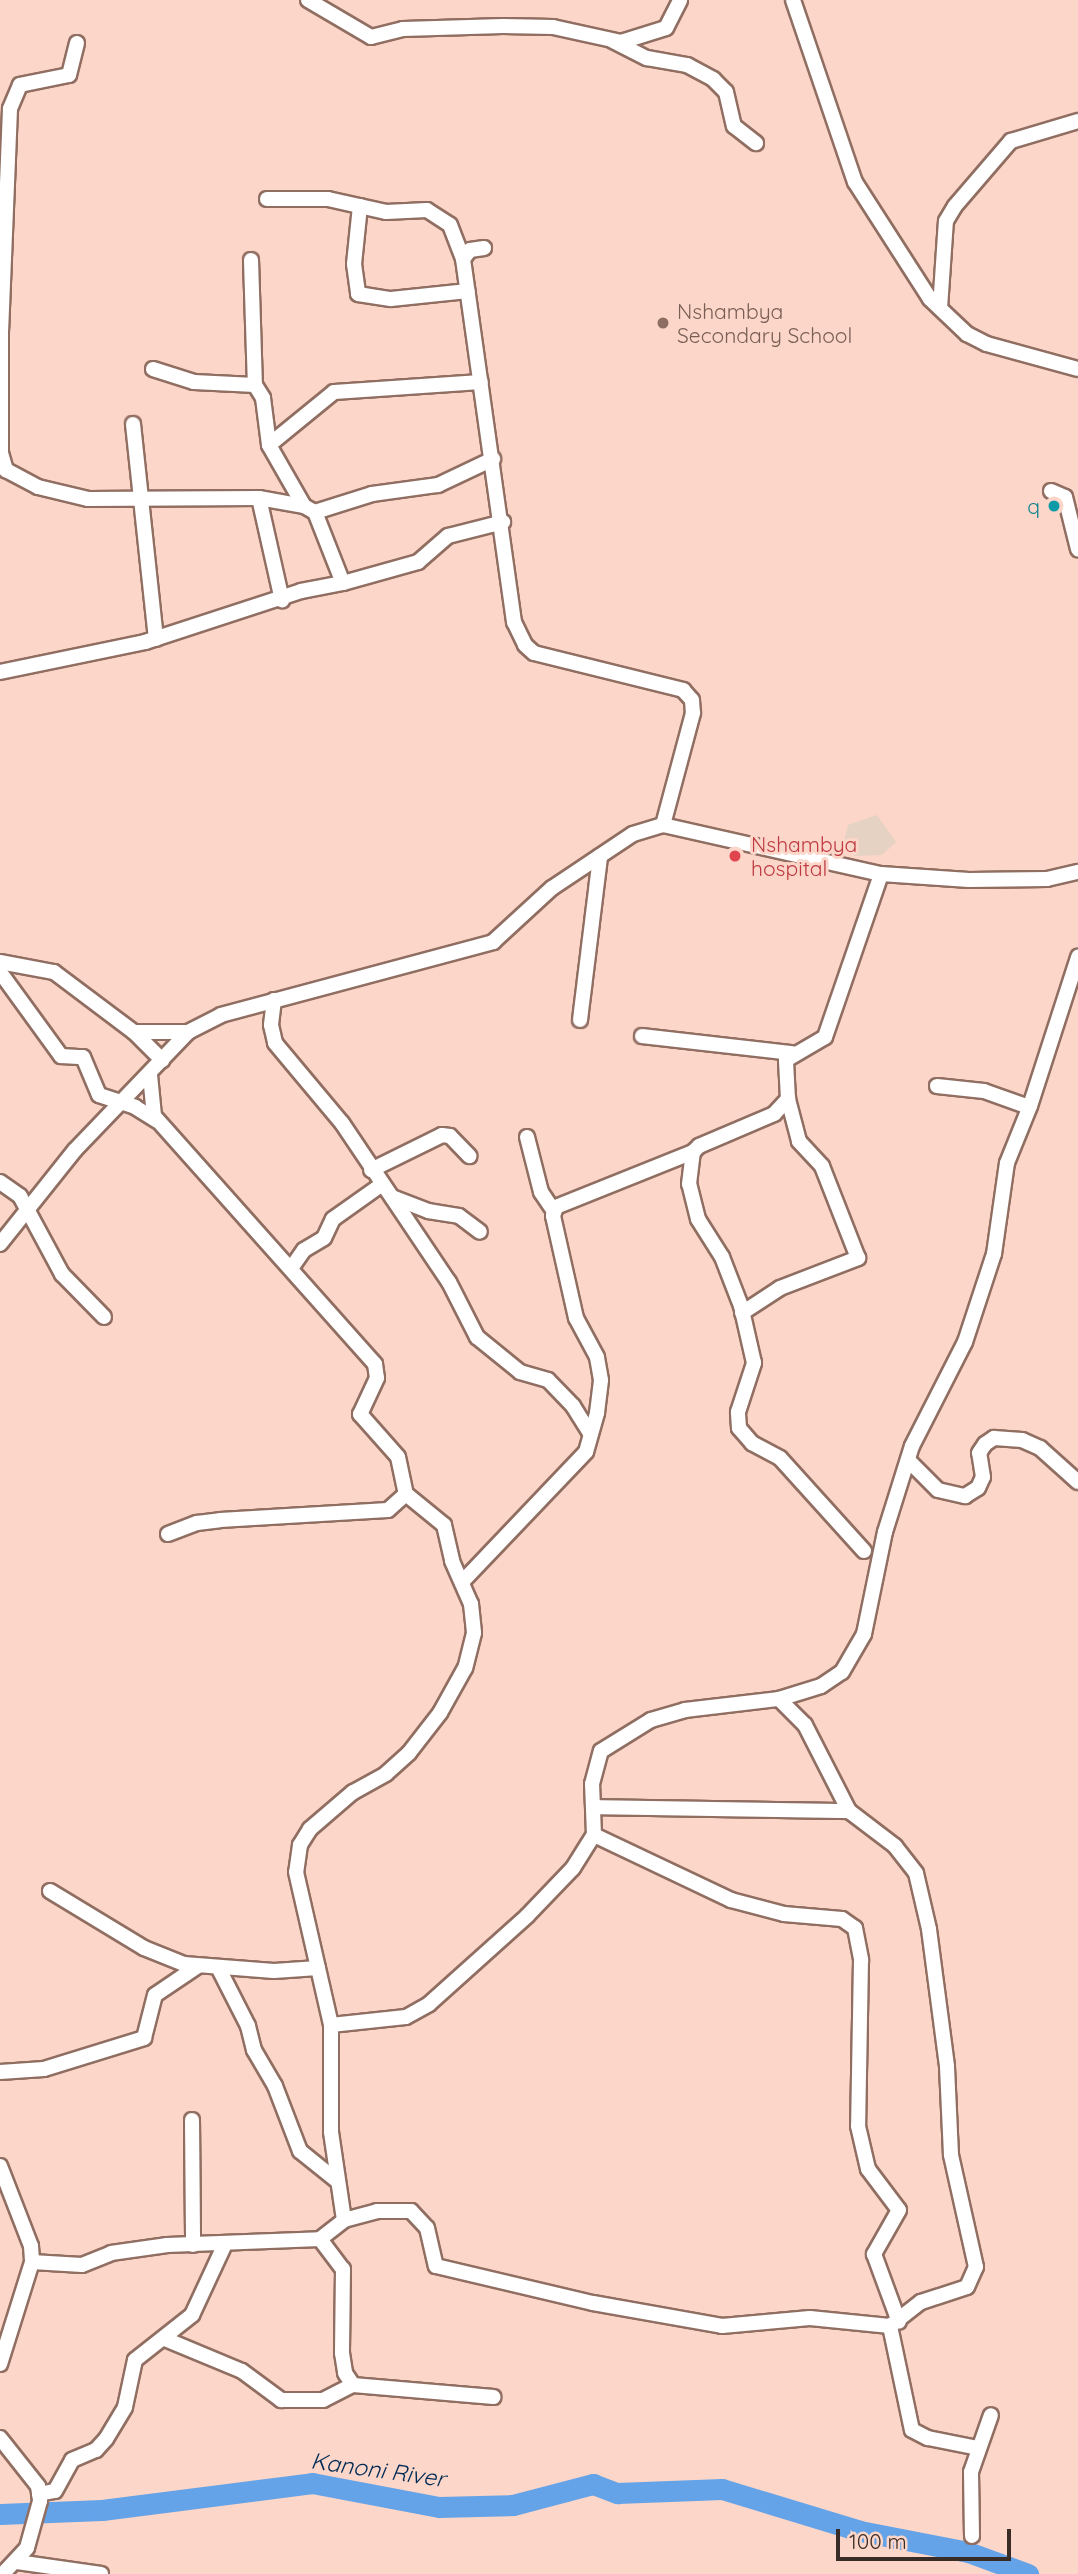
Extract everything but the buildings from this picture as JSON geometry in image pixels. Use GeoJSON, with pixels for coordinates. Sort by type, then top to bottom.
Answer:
{"type":"FeatureCollection","features":[{"type":"Feature","properties":{"kind":"street"},"geometry":{"type":"LineString","coordinates":[[308,0],[371,37],[403,29],[503,26],[553,27],[612,41],[647,58],[687,65],[713,79],[726,92],[734,126],[756,143]]}},
{"type":"Feature","properties":{"kind":"street"},"geometry":{"type":"LineString","coordinates":[[612,41],[666,28],[680,0]]}},
{"type":"Feature","properties":{"kind":"street"},"geometry":{"type":"LineString","coordinates":[[793,0],[855,182],[901,259],[940,308],[967,334],[987,344],[1078,369]]}},
{"type":"Feature","properties":{"kind":"street"},"geometry":{"type":"LineString","coordinates":[[78,43],[69,75],[20,85],[10,109],[1,306],[0,453],[6,470],[38,486],[88,499],[258,498],[309,509],[372,494],[438,485],[493,459]]}},
{"type":"Feature","properties":{"kind":"street"},"geometry":{"type":"LineString","coordinates":[[940,308],[946,221],[955,206],[1012,141],[1078,121]]}},
{"type":"Feature","properties":{"kind":"street"},"geometry":{"type":"LineString","coordinates":[[267,199],[328,199],[386,212],[436,212],[450,225],[463,259],[503,522],[514,622],[525,645],[534,653],[683,690],[692,700],[693,713],[663,825]]}},
{"type":"Feature","properties":{"kind":"street"},"geometry":{"type":"LineString","coordinates":[[360,206],[354,264],[358,294],[391,299],[468,291]]}},
{"type":"Feature","properties":{"kind":"street"},"geometry":{"type":"LineString","coordinates":[[463,259],[470,250],[484,248]]}},
{"type":"Feature","properties":{"kind":"street"},"geometry":{"type":"LineString","coordinates":[[251,260],[255,386],[263,398],[269,445],[309,509],[343,583]]}},
{"type":"Feature","properties":{"kind":"street"},"geometry":{"type":"LineString","coordinates":[[153,369],[194,382],[255,386]]}},
{"type":"Feature","properties":{"kind":"street"},"geometry":{"type":"LineString","coordinates":[[269,445],[334,392],[481,382]]}},
{"type":"Feature","properties":{"kind":"street"},"geometry":{"type":"LineString","coordinates":[[133,424],[156,639]]}},
{"type":"Feature","properties":{"kind":"street"},"geometry":{"type":"LineString","coordinates":[[1051,491],[1065,497],[1069,503],[1078,549]]}},
{"type":"Feature","properties":{"kind":"street"},"geometry":{"type":"LineString","coordinates":[[258,498],[282,600]]}},
{"type":"Feature","properties":{"kind":"street"},"geometry":{"type":"LineString","coordinates":[[0,672],[156,639],[418,562],[448,536],[503,522]]}},
{"type":"Feature","properties":{"kind":"street"},"geometry":{"type":"LineString","coordinates":[[0,1244],[120,1101],[150,1075],[188,1032],[221,1014],[492,942],[535,901],[633,834],[663,825],[881,874],[969,880],[1048,879],[1078,872]]}},
{"type":"Feature","properties":{"kind":"street"},"geometry":{"type":"LineString","coordinates":[[580,1020],[600,856]]}},
{"type":"Feature","properties":{"kind":"street"},"geometry":{"type":"LineString","coordinates":[[642,1036],[792,1053],[812,1048],[825,1037],[881,874]]}},
{"type":"Feature","properties":{"kind":"street"},"geometry":{"type":"LineString","coordinates":[[331,2025],[406,2017],[429,2004],[527,1916],[573,1868],[594,1835],[595,1763],[601,1751],[625,1734],[685,1710],[779,1699],[821,1686],[842,1672],[857,1649],[908,1461],[965,1342],[994,1254],[1007,1163],[1029,1107],[1078,957]]}},
{"type":"Feature","properties":{"kind":"street"},"geometry":{"type":"LineString","coordinates":[[0,962],[54,972],[134,1032],[162,1060]]}},
{"type":"Feature","properties":{"kind":"street"},"geometry":{"type":"LineString","coordinates":[[0,972],[61,1056],[83,1057],[99,1096],[120,1101],[160,1123]]}},
{"type":"Feature","properties":{"kind":"street"},"geometry":{"type":"LineString","coordinates":[[274,1000],[271,1025],[275,1043],[317,1088],[449,1282],[483,1344],[520,1372],[548,1380],[573,1406],[590,1433]]}},
{"type":"Feature","properties":{"kind":"street"},"geometry":{"type":"LineString","coordinates":[[134,1032],[188,1032]]}},
{"type":"Feature","properties":{"kind":"street"},"geometry":{"type":"LineString","coordinates":[[742,1313],[780,1289],[858,1258],[822,1166],[799,1141],[788,1099],[785,1067],[792,1053]]}},
{"type":"Feature","properties":{"kind":"street"},"geometry":{"type":"LineString","coordinates":[[150,1075],[151,1104],[160,1123],[266,1245],[292,1267],[376,1364],[377,1378],[359,1414],[398,1457],[406,1494],[444,1525],[452,1561],[471,1604],[474,1633],[465,1668],[440,1713],[410,1753],[386,1774],[353,1792],[310,1829],[300,1845],[296,1872],[331,2025],[330,2101],[336,2180],[344,2220]]}},
{"type":"Feature","properties":{"kind":"street"},"geometry":{"type":"LineString","coordinates":[[937,1086],[984,1091],[1029,1107]]}},
{"type":"Feature","properties":{"kind":"street"},"geometry":{"type":"LineString","coordinates":[[554,1211],[561,1204],[693,1153],[706,1141],[774,1114],[788,1099]]}},
{"type":"Feature","properties":{"kind":"street"},"geometry":{"type":"LineString","coordinates":[[371,1170],[442,1135],[450,1136],[469,1156]]}},
{"type":"Feature","properties":{"kind":"street"},"geometry":{"type":"LineString","coordinates":[[463,1581],[586,1452],[601,1380],[597,1357],[576,1318],[554,1211],[541,1192],[527,1137]]}},
{"type":"Feature","properties":{"kind":"street"},"geometry":{"type":"LineString","coordinates":[[693,1153],[691,1197],[698,1219],[722,1257],[742,1313],[754,1369],[738,1412],[739,1428],[752,1443],[780,1458],[864,1551]]}},
{"type":"Feature","properties":{"kind":"street"},"geometry":{"type":"LineString","coordinates":[[0,1182],[16,1191],[62,1274],[104,1317]]}},
{"type":"Feature","properties":{"kind":"street"},"geometry":{"type":"LineString","coordinates":[[292,1267],[301,1252],[324,1238],[334,1219],[381,1185]]}},
{"type":"Feature","properties":{"kind":"street"},"geometry":{"type":"LineString","coordinates":[[391,1197],[428,1211],[455,1214],[480,1232]]}},
{"type":"Feature","properties":{"kind":"street"},"geometry":{"type":"LineString","coordinates":[[908,1461],[938,1490],[965,1496],[978,1488],[983,1477],[979,1453],[985,1444],[994,1437],[1022,1440],[1040,1448],[1078,1482]]}},
{"type":"Feature","properties":{"kind":"street"},"geometry":{"type":"LineString","coordinates":[[168,1534],[220,1520],[388,1510],[406,1494]]}},
{"type":"Feature","properties":{"kind":"street"},"geometry":{"type":"LineString","coordinates":[[32,2262],[82,2265],[130,2249],[320,2239],[344,2220],[377,2211],[411,2211],[427,2228],[436,2266],[593,2303],[702,2324],[810,2319],[894,2324],[921,2302],[967,2287],[976,2267],[975,2250],[951,2155],[941,2010],[919,1881],[895,1846],[849,1811],[805,1725],[779,1699]]}},
{"type":"Feature","properties":{"kind":"street"},"geometry":{"type":"LineString","coordinates":[[593,1807],[849,1811]]}},
{"type":"Feature","properties":{"kind":"street"},"geometry":{"type":"LineString","coordinates":[[594,1835],[731,1900],[784,1914],[847,1921],[855,1928],[861,1960],[858,2126],[868,2169],[899,2210],[874,2254],[894,2324],[912,2430],[928,2438],[978,2448]]}},
{"type":"Feature","properties":{"kind":"street"},"geometry":{"type":"LineString","coordinates":[[50,1891],[144,1948],[198,1966],[219,1969],[318,1968]]}},
{"type":"Feature","properties":{"kind":"street"},"geometry":{"type":"LineString","coordinates":[[0,2073],[44,2069],[138,2041],[148,2033],[155,1995],[198,1966]]}},
{"type":"Feature","properties":{"kind":"street"},"geometry":{"type":"LineString","coordinates":[[219,1969],[248,2026],[254,2050],[275,2086],[300,2151],[336,2180]]}},
{"type":"Feature","properties":{"kind":"street"},"geometry":{"type":"LineString","coordinates":[[192,2120],[193,2245]]}},
{"type":"Feature","properties":{"kind":"street"},"geometry":{"type":"LineString","coordinates":[[0,2166],[31,2246],[32,2262],[0,2364]]}},
{"type":"Feature","properties":{"kind":"street"},"geometry":{"type":"LineString","coordinates":[[320,2239],[343,2269],[342,2353],[353,2385]]}},
{"type":"Feature","properties":{"kind":"street"},"geometry":{"type":"LineString","coordinates":[[39,2494],[55,2491],[72,2460],[96,2449],[106,2439],[125,2407],[135,2360],[166,2339],[198,2306],[225,2244]]}},
{"type":"Feature","properties":{"kind":"street"},"geometry":{"type":"LineString","coordinates":[[166,2339],[242,2371],[281,2400],[323,2400],[353,2385],[493,2397]]}},
{"type":"Feature","properties":{"kind":"street"},"geometry":{"type":"LineString","coordinates":[[972,2536],[971,2472],[991,2415]]}},
{"type":"Feature","properties":{"kind":"street"},"geometry":{"type":"LineString","coordinates":[[0,2438],[6,2451],[31,2475],[39,2494],[33,2534],[17,2561],[3,2574]]}},
{"type":"Feature","properties":{"kind":"street"},"geometry":{"type":"LineString","coordinates":[[17,2561],[101,2574]]}},
{"type":"Feature","properties":{"kind":"shaded area"},"geometry":{"type":"Polygon","coordinates":[[[877,815],[896,842],[882,855],[854,856],[844,841],[848,825],[877,815]]]}},
{"type":"Feature","properties":{"kind":"waterway","name":"Kanoni River"},"geometry":{"type":"LineString","coordinates":[[0,2514],[102,2510],[312,2483],[439,2507],[513,2505],[593,2484],[617,2493],[722,2489],[860,2531],[968,2552],[1028,2574]]}},
{"type":"Feature","properties":{"kind":"place","name":"Nshambya Secondary School"},"geometry":{"type":"Point","coordinates":[663,323]}},
{"type":"Feature","properties":{"kind":"place","name":"q"},"geometry":{"type":"Point","coordinates":[1054,506]}},
{"type":"Feature","properties":{"kind":"place","name":"Nshambya hospital"},"geometry":{"type":"Point","coordinates":[735,856]}}]}
